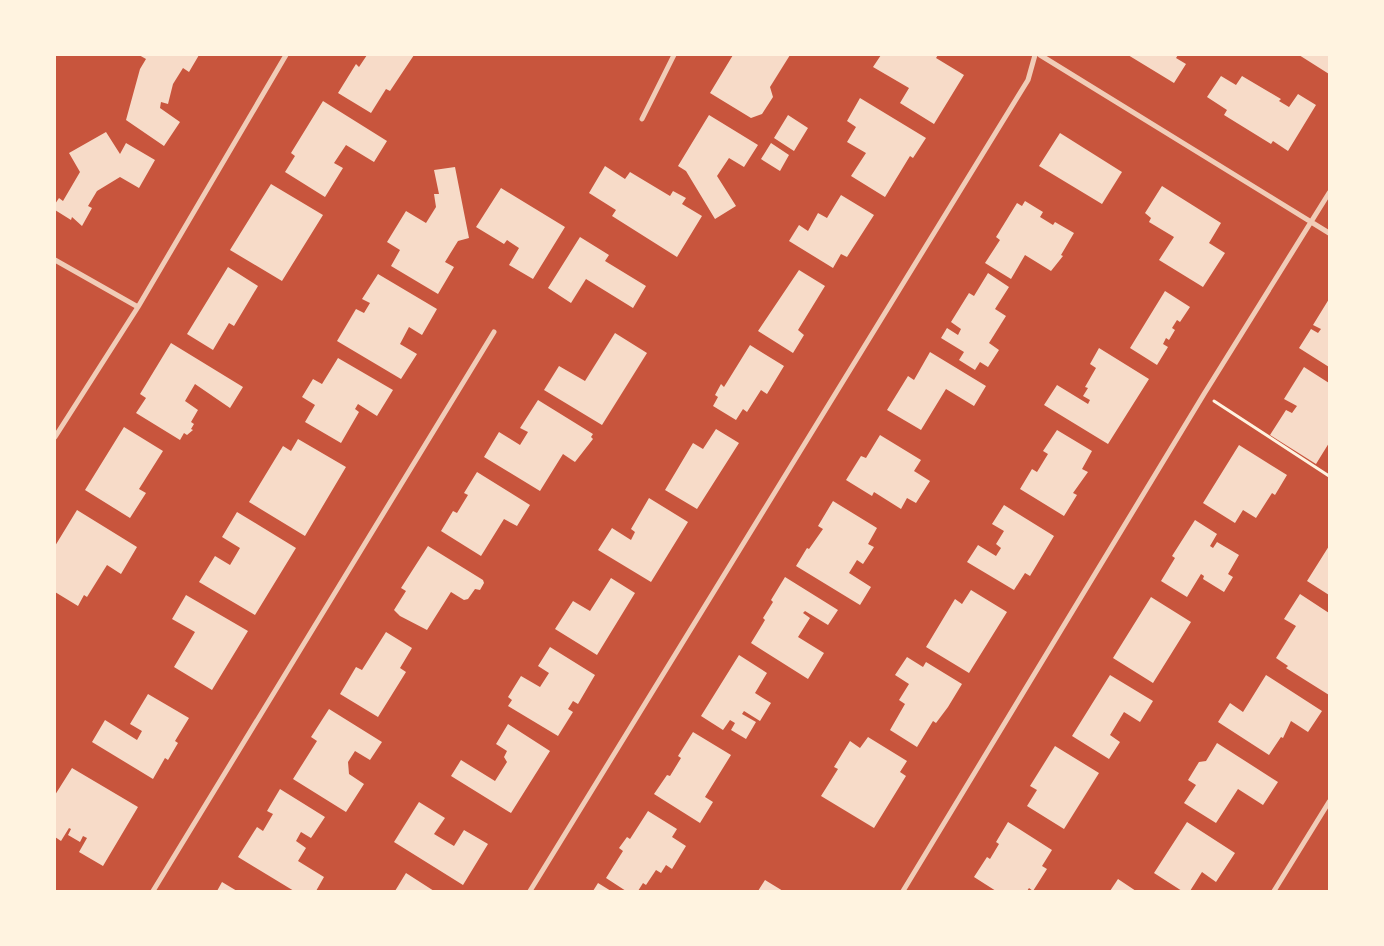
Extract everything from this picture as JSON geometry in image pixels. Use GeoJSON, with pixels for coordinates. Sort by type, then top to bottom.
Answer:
{"type":"FeatureCollection","features":[{"type":"Feature","properties":{"kind":"street"},"geometry":{"type":"LineString","coordinates":[[55,437],[138,307],[286,55]]}},
{"type":"Feature","properties":{"kind":"street"},"geometry":{"type":"LineString","coordinates":[[642,119],[674,55]]}},
{"type":"Feature","properties":{"kind":"street"},"geometry":{"type":"LineString","coordinates":[[530,891],[1028,80],[1036,55]]}},
{"type":"Feature","properties":{"kind":"street"},"geometry":{"type":"LineString","coordinates":[[1040,55],[1329,233]]}},
{"type":"Feature","properties":{"kind":"street"},"geometry":{"type":"LineString","coordinates":[[903,891],[1204,394],[1329,194]]}},
{"type":"Feature","properties":{"kind":"street"},"geometry":{"type":"LineString","coordinates":[[55,260],[138,307]]}},
{"type":"Feature","properties":{"kind":"street"},"geometry":{"type":"LineString","coordinates":[[153,891],[494,332]]}},
{"type":"Feature","properties":{"kind":"street"},"geometry":{"type":"LineString","coordinates":[[1274,891],[1329,802]]}},
{"type":"Feature","properties":{"kind":"path"},"geometry":{"type":"LineString","coordinates":[[1204,394],[1329,476]]}},
{"type":"Feature","properties":{"kind":"building"},"geometry":{"type":"Polygon","coordinates":[[[139,55],[199,55],[189,72],[183,68],[173,84],[168,104],[161,102],[160,108],[180,122],[164,146],[126,120],[140,69],[146,59],[139,55]]]}},
{"type":"Feature","properties":{"kind":"building"},"geometry":{"type":"Polygon","coordinates":[[[367,55],[414,55],[390,91],[386,89],[371,113],[338,93],[356,64],[359,67],[367,55]]]}},
{"type":"Feature","properties":{"kind":"building"},"geometry":{"type":"Polygon","coordinates":[[[733,55],[790,55],[770,87],[773,97],[762,114],[751,118],[710,93],[733,55]]]}},
{"type":"Feature","properties":{"kind":"building"},"geometry":{"type":"Polygon","coordinates":[[[881,55],[938,55],[936,58],[964,75],[934,124],[900,103],[909,88],[873,67],[881,55]]]}},
{"type":"Feature","properties":{"kind":"building"},"geometry":{"type":"Polygon","coordinates":[[[1128,55],[1178,55],[1176,58],[1186,64],[1174,83],[1128,55]]]}},
{"type":"Feature","properties":{"kind":"building"},"geometry":{"type":"Polygon","coordinates":[[[1299,55],[1329,55],[1329,74],[1299,55]]]}},
{"type":"Feature","properties":{"kind":"building"},"geometry":{"type":"Polygon","coordinates":[[[1221,76],[1236,85],[1242,76],[1281,99],[1279,101],[1289,107],[1298,94],[1316,105],[1288,151],[1273,141],[1271,144],[1224,115],[1227,110],[1207,97],[1221,76]]]}},
{"type":"Feature","properties":{"kind":"building"},"geometry":{"type":"Polygon","coordinates":[[[860,98],[926,138],[913,158],[910,156],[885,197],[851,176],[866,153],[847,142],[856,127],[847,121],[860,98]]]}},
{"type":"Feature","properties":{"kind":"building"},"geometry":{"type":"Polygon","coordinates":[[[323,101],[387,141],[374,162],[346,145],[334,163],[343,168],[325,197],[285,172],[295,156],[291,153],[323,101]]]}},
{"type":"Feature","properties":{"kind":"building"},"geometry":{"type":"Polygon","coordinates":[[[709,115],[758,145],[744,167],[729,158],[717,176],[736,206],[715,219],[686,171],[678,166],[709,115]]]}},
{"type":"Feature","properties":{"kind":"building"},"geometry":{"type":"Polygon","coordinates":[[[788,115],[808,128],[794,151],[774,138],[788,115]]]}},
{"type":"Feature","properties":{"kind":"building"},"geometry":{"type":"Polygon","coordinates":[[[106,132],[120,154],[126,143],[155,160],[139,188],[120,177],[97,191],[88,206],[92,208],[82,226],[72,217],[71,220],[55,210],[55,204],[59,198],[63,201],[80,172],[69,153],[106,132]]]}},
{"type":"Feature","properties":{"kind":"building"},"geometry":{"type":"Polygon","coordinates":[[[1060,133],[1122,172],[1102,204],[1039,166],[1060,133]]]}},
{"type":"Feature","properties":{"kind":"building"},"geometry":{"type":"Polygon","coordinates":[[[771,143],[789,155],[780,171],[761,159],[771,143]]]}},
{"type":"Feature","properties":{"kind":"building"},"geometry":{"type":"Polygon","coordinates":[[[605,166],[625,179],[630,172],[670,196],[673,191],[686,198],[682,204],[702,216],[677,257],[612,216],[616,210],[589,193],[605,166]]]}},
{"type":"Feature","properties":{"kind":"building"},"geometry":{"type":"Polygon","coordinates":[[[455,167],[469,238],[458,241],[445,262],[454,267],[438,294],[391,266],[400,250],[387,242],[406,211],[426,223],[436,207],[434,194],[439,194],[434,170],[455,167]]]}},
{"type":"Feature","properties":{"kind":"building"},"geometry":{"type":"Polygon","coordinates":[[[271,184],[323,215],[282,281],[230,250],[271,184]]]}},
{"type":"Feature","properties":{"kind":"building"},"geometry":{"type":"Polygon","coordinates":[[[1162,186],[1221,223],[1209,243],[1225,253],[1203,287],[1159,260],[1174,237],[1149,222],[1151,218],[1145,213],[1162,186]]]}},
{"type":"Feature","properties":{"kind":"building"},"geometry":{"type":"Polygon","coordinates":[[[501,188],[565,227],[533,279],[509,265],[519,248],[507,240],[504,244],[476,227],[501,188]]]}},
{"type":"Feature","properties":{"kind":"building"},"geometry":{"type":"Polygon","coordinates":[[[841,195],[874,215],[847,257],[841,254],[833,268],[789,241],[799,225],[808,231],[818,213],[827,218],[841,195]]]}},
{"type":"Feature","properties":{"kind":"building"},"geometry":{"type":"Polygon","coordinates":[[[1025,201],[1043,212],[1040,217],[1053,225],[1055,222],[1074,233],[1061,255],[1063,256],[1051,271],[1025,255],[1011,279],[985,263],[1000,240],[996,237],[1017,203],[1022,206],[1025,201]]]}},
{"type":"Feature","properties":{"kind":"building"},"geometry":{"type":"Polygon","coordinates":[[[580,237],[609,255],[605,261],[646,286],[633,308],[586,279],[571,303],[548,288],[580,237]]]}},
{"type":"Feature","properties":{"kind":"building"},"geometry":{"type":"Polygon","coordinates":[[[228,267],[258,286],[234,326],[229,323],[213,350],[187,334],[228,267]]]}},
{"type":"Feature","properties":{"kind":"building"},"geometry":{"type":"Polygon","coordinates":[[[799,270],[825,286],[798,330],[804,335],[793,353],[758,331],[799,270]]]}},
{"type":"Feature","properties":{"kind":"building"},"geometry":{"type":"Polygon","coordinates":[[[988,273],[1009,287],[995,309],[1006,316],[989,343],[999,350],[988,367],[980,362],[975,370],[959,360],[964,352],[941,338],[947,328],[958,335],[961,329],[951,322],[969,293],[974,296],[988,273]]]}},
{"type":"Feature","properties":{"kind":"building"},"geometry":{"type":"Polygon","coordinates":[[[378,274],[437,309],[422,335],[409,327],[400,344],[417,354],[401,379],[337,341],[356,309],[364,313],[370,303],[362,299],[378,274]]]}},
{"type":"Feature","properties":{"kind":"building"},"geometry":{"type":"Polygon","coordinates":[[[1165,291],[1190,307],[1180,322],[1177,320],[1172,328],[1175,330],[1169,340],[1166,338],[1163,344],[1168,347],[1157,365],[1130,348],[1165,291]]]}},
{"type":"Feature","properties":{"kind":"building"},"geometry":{"type":"Polygon","coordinates":[[[1329,299],[1329,367],[1299,348],[1311,329],[1318,333],[1321,329],[1313,325],[1329,299]]]}},
{"type":"Feature","properties":{"kind":"building"},"geometry":{"type":"Polygon","coordinates":[[[615,333],[647,353],[602,425],[544,390],[559,366],[585,381],[615,333]]]}},
{"type":"Feature","properties":{"kind":"building"},"geometry":{"type":"Polygon","coordinates":[[[171,343],[243,387],[230,408],[195,384],[185,401],[198,410],[191,422],[194,424],[191,429],[193,430],[187,435],[184,433],[180,440],[136,413],[146,398],[140,394],[171,343]]]}},
{"type":"Feature","properties":{"kind":"building"},"geometry":{"type":"Polygon","coordinates":[[[750,345],[784,366],[767,394],[761,390],[747,412],[743,409],[736,420],[713,406],[718,397],[715,395],[721,384],[724,387],[750,345]]]}},
{"type":"Feature","properties":{"kind":"building"},"geometry":{"type":"Polygon","coordinates":[[[1099,348],[1149,379],[1108,444],[1044,405],[1057,385],[1088,404],[1090,400],[1083,396],[1088,388],[1085,387],[1096,368],[1090,364],[1099,348]]]}},
{"type":"Feature","properties":{"kind":"building"},"geometry":{"type":"Polygon","coordinates":[[[930,352],[986,386],[974,406],[946,389],[921,430],[887,410],[908,376],[914,380],[930,352]]]}},
{"type":"Feature","properties":{"kind":"building"},"geometry":{"type":"Polygon","coordinates":[[[338,358],[393,390],[377,416],[358,404],[355,409],[359,412],[341,443],[305,422],[315,405],[302,397],[313,379],[322,384],[338,358]]]}},
{"type":"Feature","properties":{"kind":"building"},"geometry":{"type":"Polygon","coordinates":[[[1304,367],[1329,383],[1329,443],[1316,464],[1270,435],[1286,410],[1292,413],[1297,406],[1284,399],[1304,367]]]}},
{"type":"Feature","properties":{"kind":"building"},"geometry":{"type":"Polygon","coordinates":[[[538,400],[593,434],[591,437],[593,439],[575,462],[563,454],[540,491],[484,457],[499,432],[520,445],[528,432],[520,428],[538,400]]]}},
{"type":"Feature","properties":{"kind":"building"},"geometry":{"type":"Polygon","coordinates":[[[124,427],[163,451],[139,489],[146,493],[130,518],[85,490],[124,427]]]}},
{"type":"Feature","properties":{"kind":"building"},"geometry":{"type":"Polygon","coordinates":[[[716,429],[739,443],[697,509],[665,490],[693,443],[703,449],[716,429]]]}},
{"type":"Feature","properties":{"kind":"building"},"geometry":{"type":"Polygon","coordinates":[[[1057,430],[1092,451],[1082,469],[1088,472],[1073,493],[1077,495],[1064,516],[1020,489],[1032,469],[1037,472],[1048,454],[1043,451],[1057,430]]]}},
{"type":"Feature","properties":{"kind":"building"},"geometry":{"type":"Polygon","coordinates":[[[880,435],[921,460],[914,471],[930,481],[916,503],[907,498],[901,509],[874,492],[872,496],[846,480],[861,456],[866,458],[880,435]]]}},
{"type":"Feature","properties":{"kind":"building"},"geometry":{"type":"Polygon","coordinates":[[[298,439],[346,467],[305,536],[249,502],[283,446],[291,451],[298,439]]]}},
{"type":"Feature","properties":{"kind":"building"},"geometry":{"type":"Polygon","coordinates":[[[1239,445],[1287,475],[1275,495],[1272,493],[1256,518],[1243,510],[1235,523],[1203,503],[1239,445]]]}},
{"type":"Feature","properties":{"kind":"building"},"geometry":{"type":"Polygon","coordinates":[[[477,472],[530,505],[517,526],[504,519],[481,556],[441,531],[453,511],[457,513],[468,495],[464,493],[477,472]]]}},
{"type":"Feature","properties":{"kind":"building"},"geometry":{"type":"Polygon","coordinates":[[[649,498],[688,522],[651,582],[598,550],[612,528],[631,540],[635,532],[631,529],[649,498]]]}},
{"type":"Feature","properties":{"kind":"building"},"geometry":{"type":"Polygon","coordinates":[[[833,501],[877,528],[868,544],[874,547],[863,564],[857,560],[849,573],[871,587],[860,605],[796,566],[807,548],[809,549],[823,529],[818,526],[833,501]]]}},
{"type":"Feature","properties":{"kind":"building"},"geometry":{"type":"Polygon","coordinates":[[[1004,505],[1054,536],[1030,576],[1025,573],[1014,590],[967,562],[978,545],[996,556],[1001,548],[996,544],[1004,531],[992,524],[1004,505]]]}},
{"type":"Feature","properties":{"kind":"building"},"geometry":{"type":"Polygon","coordinates":[[[77,510],[137,547],[121,574],[107,565],[87,597],[84,595],[78,606],[55,592],[55,546],[77,510]]]}},
{"type":"Feature","properties":{"kind":"building"},"geometry":{"type":"Polygon","coordinates":[[[237,512],[296,548],[255,615],[199,582],[215,556],[230,565],[240,548],[222,537],[237,512]]]}},
{"type":"Feature","properties":{"kind":"building"},"geometry":{"type":"Polygon","coordinates":[[[1195,520],[1217,534],[1210,546],[1213,548],[1217,542],[1239,555],[1228,574],[1233,577],[1224,592],[1203,579],[1204,576],[1201,574],[1187,597],[1161,581],[1175,558],[1172,556],[1195,520]]]}},
{"type":"Feature","properties":{"kind":"building"},"geometry":{"type":"Polygon","coordinates":[[[428,546],[483,580],[484,583],[480,590],[475,589],[468,599],[464,600],[451,592],[427,630],[400,616],[394,610],[406,591],[401,588],[428,546]]]}},
{"type":"Feature","properties":{"kind":"building"},"geometry":{"type":"Polygon","coordinates":[[[1329,546],[1329,595],[1307,581],[1329,546]]]}},
{"type":"Feature","properties":{"kind":"building"},"geometry":{"type":"Polygon","coordinates":[[[785,577],[838,610],[828,625],[805,611],[803,613],[810,618],[798,637],[824,653],[808,679],[751,643],[765,620],[763,618],[773,602],[771,600],[785,577]]]}},
{"type":"Feature","properties":{"kind":"building"},"geometry":{"type":"Polygon","coordinates":[[[611,578],[635,593],[597,655],[555,629],[573,601],[590,611],[611,578]]]}},
{"type":"Feature","properties":{"kind":"building"},"geometry":{"type":"Polygon","coordinates":[[[971,590],[1007,612],[969,673],[926,647],[955,599],[962,604],[971,590]]]}},
{"type":"Feature","properties":{"kind":"building"},"geometry":{"type":"Polygon","coordinates":[[[1300,594],[1329,613],[1329,695],[1286,668],[1288,666],[1276,658],[1296,626],[1284,619],[1300,594]]]}},
{"type":"Feature","properties":{"kind":"building"},"geometry":{"type":"Polygon","coordinates":[[[186,595],[248,631],[212,690],[174,667],[195,632],[172,619],[186,595]]]}},
{"type":"Feature","properties":{"kind":"building"},"geometry":{"type":"Polygon","coordinates":[[[1151,597],[1191,622],[1153,683],[1113,658],[1151,597]]]}},
{"type":"Feature","properties":{"kind":"building"},"geometry":{"type":"Polygon","coordinates":[[[386,632],[412,648],[400,668],[406,672],[378,717],[340,694],[356,667],[362,670],[386,632]]]}},
{"type":"Feature","properties":{"kind":"building"},"geometry":{"type":"Polygon","coordinates":[[[550,647],[595,675],[578,704],[573,701],[568,709],[573,712],[558,736],[508,706],[512,700],[508,697],[521,676],[540,687],[549,673],[538,666],[550,647]]]}},
{"type":"Feature","properties":{"kind":"building"},"geometry":{"type":"Polygon","coordinates":[[[739,655],[767,673],[755,693],[771,703],[760,721],[744,711],[742,714],[756,722],[746,739],[731,730],[735,723],[730,720],[723,730],[701,716],[739,655]]]}},
{"type":"Feature","properties":{"kind":"building"},"geometry":{"type":"Polygon","coordinates":[[[907,657],[923,667],[926,662],[962,684],[936,723],[933,721],[917,747],[890,730],[905,704],[899,700],[909,684],[895,675],[907,657]]]}},
{"type":"Feature","properties":{"kind":"building"},"geometry":{"type":"Polygon","coordinates":[[[1110,675],[1153,701],[1140,722],[1124,712],[1110,735],[1120,742],[1109,759],[1072,736],[1110,675]]]}},
{"type":"Feature","properties":{"kind":"building"},"geometry":{"type":"Polygon","coordinates":[[[1266,675],[1322,711],[1308,732],[1291,721],[1283,738],[1281,737],[1269,755],[1218,722],[1230,703],[1243,712],[1266,675]]]}},
{"type":"Feature","properties":{"kind":"building"},"geometry":{"type":"Polygon","coordinates":[[[148,694],[189,718],[175,741],[178,743],[168,760],[165,758],[153,779],[92,742],[105,720],[137,740],[142,731],[130,724],[148,694]]]}},
{"type":"Feature","properties":{"kind":"building"},"geometry":{"type":"Polygon","coordinates":[[[329,709],[382,742],[370,760],[355,751],[348,762],[349,774],[364,784],[346,812],[293,779],[317,741],[311,737],[329,709]]]}},
{"type":"Feature","properties":{"kind":"building"},"geometry":{"type":"Polygon","coordinates":[[[508,724],[550,751],[511,813],[451,776],[461,760],[495,781],[507,762],[504,757],[507,751],[496,744],[508,724]]]}},
{"type":"Feature","properties":{"kind":"building"},"geometry":{"type":"Polygon","coordinates":[[[693,732],[731,755],[705,797],[713,802],[700,823],[654,794],[667,775],[670,776],[681,758],[678,756],[693,732]]]}},
{"type":"Feature","properties":{"kind":"building"},"geometry":{"type":"Polygon","coordinates":[[[868,737],[907,761],[900,772],[906,776],[874,828],[821,796],[838,769],[834,767],[850,741],[860,748],[868,737]]]}},
{"type":"Feature","properties":{"kind":"building"},"geometry":{"type":"Polygon","coordinates":[[[1217,743],[1278,782],[1263,805],[1238,789],[1216,823],[1184,803],[1196,785],[1188,780],[1199,762],[1206,761],[1217,743]]]}},
{"type":"Feature","properties":{"kind":"building"},"geometry":{"type":"Polygon","coordinates":[[[1055,746],[1099,773],[1064,829],[1027,806],[1037,790],[1030,786],[1055,746]]]}},
{"type":"Feature","properties":{"kind":"building"},"geometry":{"type":"Polygon","coordinates":[[[72,768],[138,807],[103,866],[79,852],[87,838],[83,836],[80,842],[68,835],[71,829],[69,828],[61,841],[55,837],[55,795],[72,768]]]}},
{"type":"Feature","properties":{"kind":"building"},"geometry":{"type":"Polygon","coordinates":[[[280,789],[325,817],[311,838],[301,832],[296,841],[306,848],[298,861],[324,877],[316,891],[294,891],[238,857],[257,827],[263,831],[273,814],[267,811],[280,789]]]}},
{"type":"Feature","properties":{"kind":"building"},"geometry":{"type":"Polygon","coordinates":[[[419,802],[445,818],[434,834],[454,846],[464,830],[488,844],[463,885],[394,842],[419,802]]]}},
{"type":"Feature","properties":{"kind":"building"},"geometry":{"type":"Polygon","coordinates":[[[648,811],[677,829],[672,837],[686,846],[672,869],[666,865],[661,873],[656,870],[646,885],[643,883],[638,891],[626,891],[606,878],[623,851],[619,848],[627,837],[630,839],[648,811]]]}},
{"type":"Feature","properties":{"kind":"building"},"geometry":{"type":"Polygon","coordinates":[[[1008,822],[1052,850],[1042,866],[1047,869],[1033,891],[1029,888],[1027,891],[996,891],[974,877],[987,857],[990,859],[999,844],[996,842],[1008,822]]]}},
{"type":"Feature","properties":{"kind":"building"},"geometry":{"type":"Polygon","coordinates":[[[1187,822],[1235,853],[1216,882],[1202,872],[1190,891],[1182,891],[1154,873],[1187,822]]]}},
{"type":"Feature","properties":{"kind":"building"},"geometry":{"type":"Polygon","coordinates":[[[406,873],[434,891],[395,891],[406,873]]]}},
{"type":"Feature","properties":{"kind":"building"},"geometry":{"type":"Polygon","coordinates":[[[1118,879],[1136,891],[1110,891],[1118,879]]]}},
{"type":"Feature","properties":{"kind":"building"},"geometry":{"type":"Polygon","coordinates":[[[765,880],[783,891],[758,891],[765,880]]]}},
{"type":"Feature","properties":{"kind":"building"},"geometry":{"type":"Polygon","coordinates":[[[222,882],[237,891],[217,891],[222,882]]]}},
{"type":"Feature","properties":{"kind":"building"},"geometry":{"type":"Polygon","coordinates":[[[598,883],[611,891],[593,891],[598,883]]]}}]}
